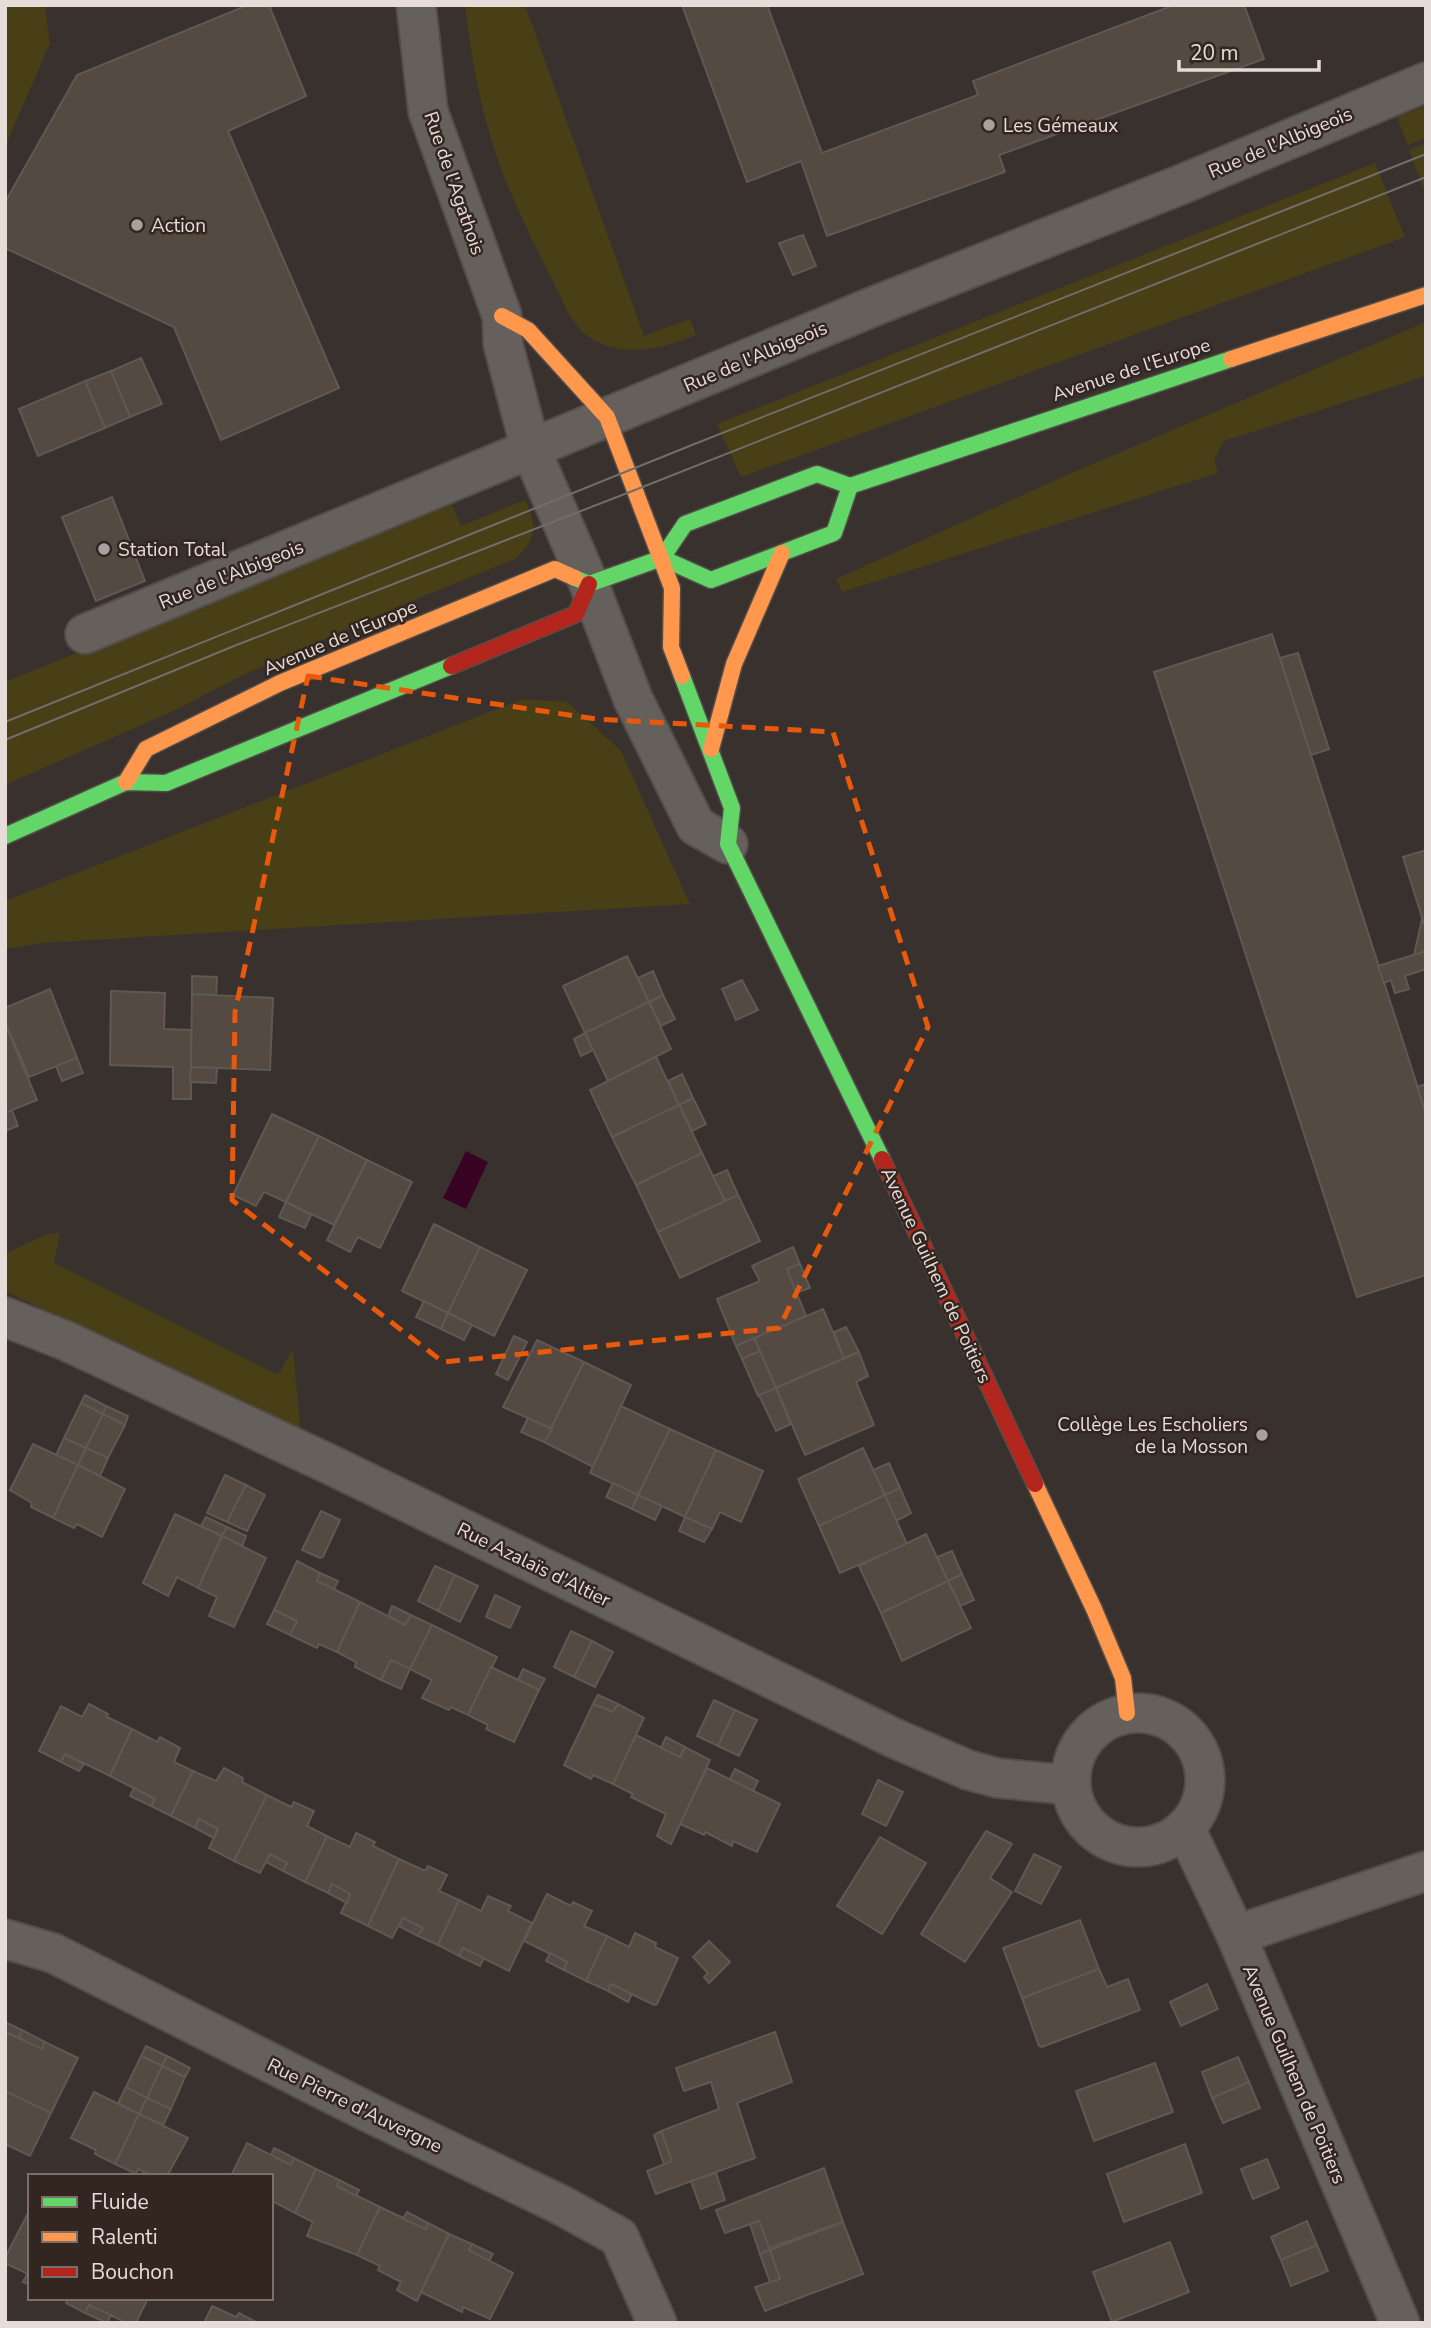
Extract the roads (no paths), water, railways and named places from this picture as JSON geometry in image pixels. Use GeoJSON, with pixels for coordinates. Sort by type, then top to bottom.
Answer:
{"type":"FeatureCollection","features":[{"type":"Feature","properties":{"kind":"main road","name":"Avenue de l'Europe"},"geometry":{"type":"LineString","coordinates":[[850,486],[1426,295]]}},
{"type":"Feature","properties":{"kind":"main road"},"geometry":{"type":"LineString","coordinates":[[502,316],[528,331],[607,417],[672,587],[671,647],[732,808],[728,844]]}},
{"type":"Feature","properties":{"kind":"main road"},"geometry":{"type":"LineString","coordinates":[[5,836],[126,782],[166,783],[576,614],[589,584],[662,558],[685,524],[817,474],[850,486],[834,533],[782,553],[710,580],[662,558]]}},
{"type":"Feature","properties":{"kind":"main road"},"geometry":{"type":"LineString","coordinates":[[710,749],[734,664],[782,553]]}},
{"type":"Feature","properties":{"kind":"main road","name":"Avenue de l'Europe"},"geometry":{"type":"LineString","coordinates":[[126,782],[146,749],[281,683],[555,569],[589,584]]}},
{"type":"Feature","properties":{"kind":"main road","name":"Avenue Guilhem de Poitiers"},"geometry":{"type":"LineString","coordinates":[[728,844],[907,1209],[1088,1596],[1123,1678],[1127,1713]]}},
{"type":"Feature","properties":{"kind":"street","name":"Rue de l'Agathois"},"geometry":{"type":"LineString","coordinates":[[416,5],[428,111],[502,316],[503,344],[531,450],[589,584]]}},
{"type":"Feature","properties":{"kind":"street","name":"Rue de l'Albigeois"},"geometry":{"type":"LineString","coordinates":[[85,634],[877,305],[1180,185],[1426,82]]}},
{"type":"Feature","properties":{"kind":"street"},"geometry":{"type":"LineString","coordinates":[[589,584],[633,699],[696,826],[728,844]]}},
{"type":"Feature","properties":{"kind":"street","name":"Rue Azalaïs d'Altier"},"geometry":{"type":"LineString","coordinates":[[5,1317],[64,1340],[331,1465],[896,1739],[997,1778],[1070,1785]]}},
{"type":"Feature","properties":{"kind":"street"},"geometry":{"type":"LineString","coordinates":[[1127,1713],[1148,1714],[1168,1720],[1185,1733],[1198,1750],[1204,1770],[1205,1791],[1198,1811],[1185,1828],[1168,1840],[1147,1847],[1125,1846],[1104,1838],[1087,1824],[1076,1805],[1070,1785],[1072,1765],[1080,1746],[1092,1730],[1109,1719],[1127,1713]]}},
{"type":"Feature","properties":{"kind":"street","name":"Avenue Guilhem de Poitiers"},"geometry":{"type":"LineString","coordinates":[[1185,1828],[1236,1935],[1400,2323]]}},
{"type":"Feature","properties":{"kind":"street"},"geometry":{"type":"LineString","coordinates":[[1236,1935],[1426,1871]]}},
{"type":"Feature","properties":{"kind":"street","name":"Rue Pierre d'Auvergne"},"geometry":{"type":"LineString","coordinates":[[5,1938],[52,1953],[370,2113],[561,2205],[619,2238],[656,2323]]}},
{"type":"Feature","properties":{"kind":"tram line"},"geometry":{"type":"LineString","coordinates":[[5,722],[692,445],[1426,154]]}},
{"type":"Feature","properties":{"kind":"tram line"},"geometry":{"type":"LineString","coordinates":[[5,740],[234,646],[1426,177]]}},
{"type":"Feature","properties":{"kind":"place","name":"Les Gémeaux"},"geometry":{"type":"Point","coordinates":[989,125]}},
{"type":"Feature","properties":{"kind":"place","name":"Action"},"geometry":{"type":"Point","coordinates":[137,225]}},
{"type":"Feature","properties":{"kind":"place","name":"Station Total"},"geometry":{"type":"Point","coordinates":[104,549]}},
{"type":"Feature","properties":{"kind":"place","name":"Collège Les Escholiers de la Mosson"},"geometry":{"type":"Point","coordinates":[1262,1435]}}]}
